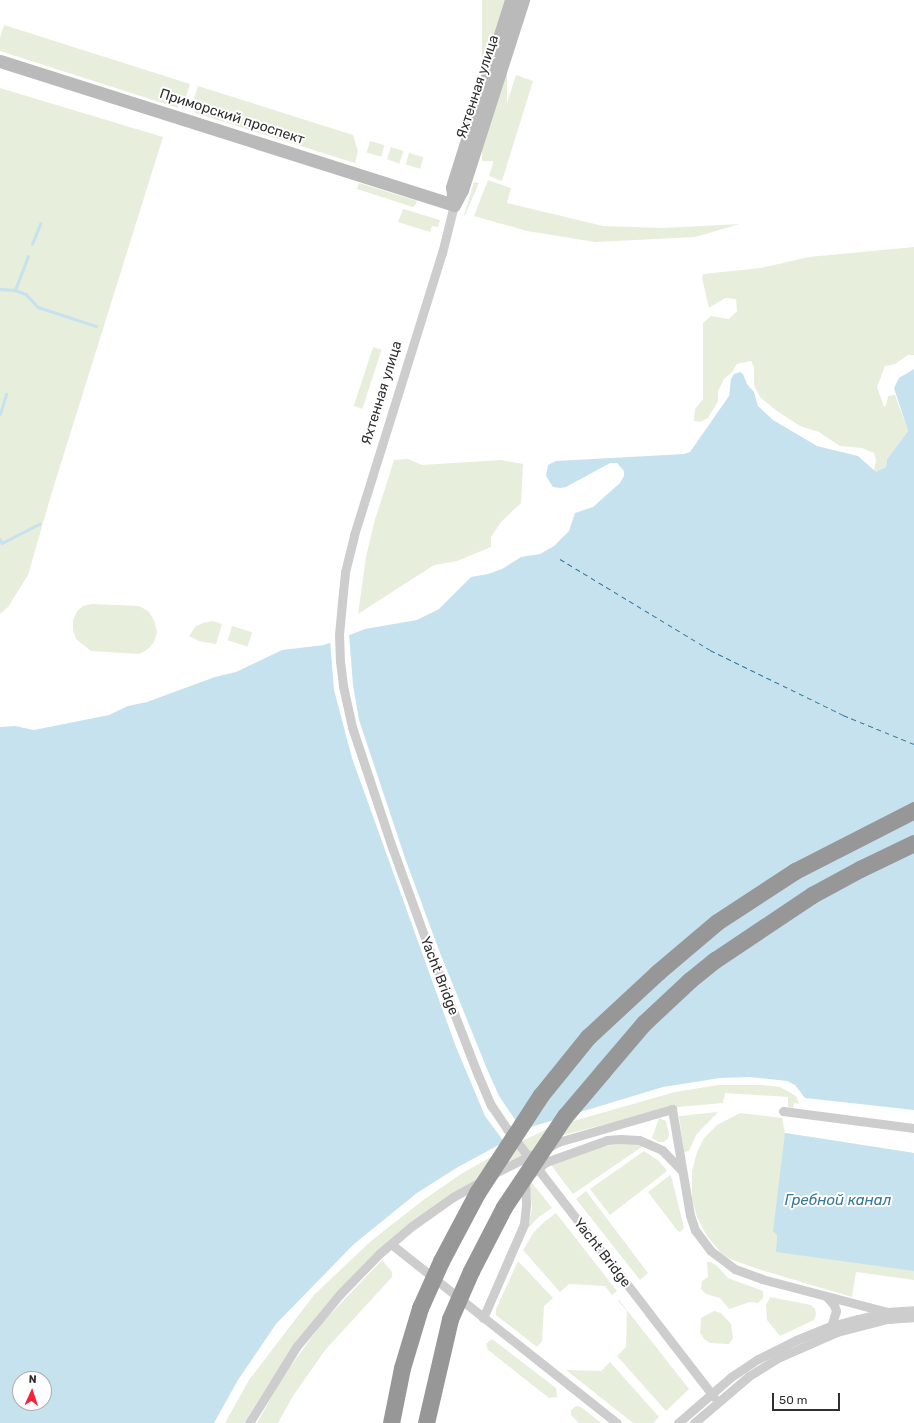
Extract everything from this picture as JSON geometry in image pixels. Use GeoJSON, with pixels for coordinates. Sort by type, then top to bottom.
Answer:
{"type":"FeatureCollection","features":[{"type":"Feature","properties":{"kind":"highway"},"geometry":{"type":"LineString","coordinates":[[392,1423],[402,1368],[420,1308],[440,1261],[477,1193],[541,1095],[588,1037],[658,972],[722,918],[795,871],[914,810]]}},
{"type":"Feature","properties":{"kind":"highway"},"geometry":{"type":"LineString","coordinates":[[426,1423],[450,1319],[471,1271],[504,1207],[565,1116],[644,1023],[690,980],[715,960],[812,895],[860,868],[914,843]]}},
{"type":"Feature","properties":{"kind":"street","name":"Яхтенная улица"},"geometry":{"type":"LineString","coordinates":[[454,205],[452,187],[511,0]]}},
{"type":"Feature","properties":{"kind":"street","name":"Яхтенная улица"},"geometry":{"type":"LineString","coordinates":[[343,592],[345,572],[354,535],[442,253],[454,205],[462,190],[523,0]]}},
{"type":"Feature","properties":{"kind":"street","name":"Приморский проспект"},"geometry":{"type":"LineString","coordinates":[[0,61],[454,205]]}},
{"type":"Feature","properties":{"kind":"street","name":"Yacht Bridge"},"geometry":{"type":"LineString","coordinates":[[343,592],[340,620],[340,661],[343,686],[352,727],[392,847],[478,1075],[491,1105],[507,1129],[718,1402]]}},
{"type":"Feature","properties":{"kind":"street"},"geometry":{"type":"LineString","coordinates":[[249,1423],[278,1374],[318,1318],[391,1244],[453,1198],[498,1171],[558,1142],[672,1109],[690,1215],[695,1230],[711,1252],[735,1269],[762,1279],[889,1315],[914,1317]]}},
{"type":"Feature","properties":{"kind":"street"},"geometry":{"type":"LineString","coordinates":[[783,1111],[914,1128]]}},
{"type":"Feature","properties":{"kind":"street"},"geometry":{"type":"LineString","coordinates":[[483,1318],[524,1224],[526,1204],[525,1179],[546,1162],[607,1140],[639,1140],[662,1150],[682,1171]]}},
{"type":"Feature","properties":{"kind":"street"},"geometry":{"type":"LineString","coordinates":[[391,1244],[617,1423]]}},
{"type":"Feature","properties":{"kind":"street"},"geometry":{"type":"LineString","coordinates":[[825,1296],[834,1305],[836,1311],[833,1330]]}},
{"type":"Feature","properties":{"kind":"street"},"geometry":{"type":"LineString","coordinates":[[678,1423],[711,1393],[758,1359],[796,1340],[889,1315],[914,1310]]}},
{"type":"Feature","properties":{"kind":"street"},"geometry":{"type":"LineString","coordinates":[[694,1423],[762,1367],[833,1330]]}},
{"type":"Feature","properties":{"kind":"green space"},"geometry":{"type":"Polygon","coordinates":[[[482,0],[507,0],[507,161],[482,161],[482,0]]]}},
{"type":"Feature","properties":{"kind":"green space"},"geometry":{"type":"Polygon","coordinates":[[[4,25],[190,84],[186,97],[178,108],[0,51],[0,38],[4,25]]]}},
{"type":"Feature","properties":{"kind":"green space"},"geometry":{"type":"Polygon","coordinates":[[[516,75],[533,81],[502,181],[489,176],[503,130],[507,103],[516,75]]]}},
{"type":"Feature","properties":{"kind":"green space"},"geometry":{"type":"Polygon","coordinates":[[[198,86],[353,135],[358,151],[355,163],[195,113],[194,99],[198,86]]]}},
{"type":"Feature","properties":{"kind":"green space"},"geometry":{"type":"Polygon","coordinates":[[[0,88],[163,137],[52,492],[28,575],[8,607],[0,614],[0,88]]]}},
{"type":"Feature","properties":{"kind":"green space"},"geometry":{"type":"Polygon","coordinates":[[[370,141],[384,145],[381,157],[367,153],[370,141]]]}},
{"type":"Feature","properties":{"kind":"green space"},"geometry":{"type":"Polygon","coordinates":[[[391,147],[403,151],[399,163],[387,159],[391,147]]]}},
{"type":"Feature","properties":{"kind":"green space"},"geometry":{"type":"Polygon","coordinates":[[[409,153],[423,157],[420,169],[406,165],[409,153]]]}},
{"type":"Feature","properties":{"kind":"green space"},"geometry":{"type":"Polygon","coordinates":[[[488,180],[511,188],[507,203],[603,226],[663,228],[740,224],[695,237],[595,242],[527,231],[474,216],[488,180]]]}},
{"type":"Feature","properties":{"kind":"green space"},"geometry":{"type":"Polygon","coordinates":[[[474,182],[479,183],[464,215],[474,182]]]}},
{"type":"Feature","properties":{"kind":"green space"},"geometry":{"type":"Polygon","coordinates":[[[359,183],[417,201],[416,204],[413,207],[357,189],[359,183]]]}},
{"type":"Feature","properties":{"kind":"green space"},"geometry":{"type":"Polygon","coordinates":[[[403,209],[440,220],[438,227],[432,226],[430,232],[398,222],[403,209]]]}},
{"type":"Feature","properties":{"kind":"green space"},"geometry":{"type":"Polygon","coordinates":[[[914,247],[914,355],[908,355],[895,364],[885,366],[877,387],[884,407],[888,396],[895,395],[908,431],[887,459],[886,467],[876,473],[874,471],[876,460],[874,453],[862,448],[840,446],[819,432],[800,426],[777,411],[760,397],[754,385],[754,367],[751,361],[737,364],[732,372],[724,379],[718,391],[718,401],[708,418],[700,422],[694,421],[695,409],[703,399],[703,323],[711,316],[729,319],[737,311],[736,299],[725,298],[709,308],[702,278],[703,274],[761,268],[809,257],[914,247]]]}},
{"type":"Feature","properties":{"kind":"green space"},"geometry":{"type":"Polygon","coordinates":[[[373,347],[382,350],[362,409],[354,406],[373,347]]]}},
{"type":"Feature","properties":{"kind":"green space"},"geometry":{"type":"Polygon","coordinates":[[[408,459],[422,465],[501,460],[523,464],[521,503],[501,522],[491,537],[491,547],[457,561],[434,565],[358,614],[366,557],[374,523],[394,460],[408,459]]]}},
{"type":"Feature","properties":{"kind":"green space"},"geometry":{"type":"Polygon","coordinates":[[[92,604],[139,606],[148,611],[154,620],[157,632],[154,642],[148,649],[139,654],[91,651],[76,639],[73,630],[73,620],[77,611],[83,606],[92,604]]]}},
{"type":"Feature","properties":{"kind":"green space"},"geometry":{"type":"Polygon","coordinates":[[[213,621],[222,624],[216,644],[199,641],[189,636],[196,626],[213,621]]]}},
{"type":"Feature","properties":{"kind":"green space"},"geometry":{"type":"Polygon","coordinates":[[[232,626],[252,632],[248,646],[228,640],[232,626]]]}},
{"type":"Feature","properties":{"kind":"green space"},"geometry":{"type":"Polygon","coordinates":[[[718,1085],[761,1085],[780,1087],[796,1096],[799,1104],[794,1103],[793,1108],[788,1107],[788,1097],[725,1093],[723,1103],[666,1108],[564,1135],[502,1165],[379,1251],[270,1382],[244,1423],[225,1423],[249,1380],[314,1295],[371,1241],[422,1201],[461,1174],[500,1152],[549,1128],[675,1092],[718,1085]]]}},
{"type":"Feature","properties":{"kind":"green space"},"geometry":{"type":"Polygon","coordinates":[[[718,1112],[696,1135],[689,1151],[684,1152],[679,1116],[718,1112]]]}},
{"type":"Feature","properties":{"kind":"green space","name":"Гребной канал"},"geometry":{"type":"Polygon","coordinates":[[[740,1113],[782,1118],[785,1133],[914,1153],[914,1280],[856,1272],[852,1297],[761,1270],[730,1259],[721,1253],[707,1236],[697,1217],[692,1199],[692,1171],[697,1152],[704,1138],[717,1125],[740,1113]]]}},
{"type":"Feature","properties":{"kind":"green space"},"geometry":{"type":"Polygon","coordinates":[[[659,1118],[666,1121],[669,1134],[668,1138],[664,1142],[658,1142],[652,1138],[659,1118]]]}},
{"type":"Feature","properties":{"kind":"green space"},"geometry":{"type":"Polygon","coordinates":[[[618,1144],[636,1144],[643,1146],[573,1194],[551,1165],[600,1147],[618,1144]]]}},
{"type":"Feature","properties":{"kind":"green space"},"geometry":{"type":"Polygon","coordinates":[[[644,1151],[659,1161],[667,1171],[610,1215],[590,1189],[644,1151]]]}},
{"type":"Feature","properties":{"kind":"green space"},"geometry":{"type":"Polygon","coordinates":[[[670,1175],[684,1228],[680,1232],[648,1192],[670,1175]]]}},
{"type":"Feature","properties":{"kind":"green space"},"geometry":{"type":"Polygon","coordinates":[[[529,1179],[552,1208],[540,1216],[528,1228],[532,1208],[529,1179]]]}},
{"type":"Feature","properties":{"kind":"green space"},"geometry":{"type":"Polygon","coordinates":[[[586,1191],[648,1273],[640,1280],[576,1199],[586,1191]]]}},
{"type":"Feature","properties":{"kind":"green space"},"geometry":{"type":"Polygon","coordinates":[[[556,1213],[617,1291],[612,1295],[605,1286],[569,1284],[560,1292],[523,1250],[534,1232],[556,1213]]]}},
{"type":"Feature","properties":{"kind":"green space"},"geometry":{"type":"Polygon","coordinates":[[[382,1260],[392,1272],[392,1277],[326,1349],[293,1396],[278,1423],[257,1423],[282,1378],[322,1323],[382,1260]]]}},
{"type":"Feature","properties":{"kind":"green space"},"geometry":{"type":"Polygon","coordinates":[[[518,1261],[553,1298],[544,1306],[542,1341],[537,1347],[496,1315],[496,1309],[518,1261]]]}},
{"type":"Feature","properties":{"kind":"green space"},"geometry":{"type":"Polygon","coordinates":[[[707,1262],[711,1262],[717,1266],[728,1278],[763,1291],[763,1298],[758,1303],[750,1302],[729,1309],[720,1298],[706,1294],[701,1289],[702,1281],[708,1277],[707,1262]]]}},
{"type":"Feature","properties":{"kind":"green space"},"geometry":{"type":"Polygon","coordinates":[[[770,1297],[811,1305],[815,1309],[816,1314],[814,1320],[780,1336],[767,1320],[766,1305],[770,1297]]]}},
{"type":"Feature","properties":{"kind":"green space"},"geometry":{"type":"Polygon","coordinates":[[[619,1300],[689,1389],[666,1411],[617,1356],[626,1347],[627,1311],[618,1301],[619,1300]]]}},
{"type":"Feature","properties":{"kind":"green space"},"geometry":{"type":"Polygon","coordinates":[[[714,1311],[721,1313],[731,1324],[733,1338],[729,1344],[710,1343],[704,1339],[700,1333],[701,1318],[714,1311]]]}},
{"type":"Feature","properties":{"kind":"green space"},"geometry":{"type":"Polygon","coordinates":[[[492,1339],[556,1388],[557,1397],[549,1398],[488,1350],[486,1344],[492,1339]]]}},
{"type":"Feature","properties":{"kind":"green space"},"geometry":{"type":"Polygon","coordinates":[[[610,1362],[659,1417],[653,1423],[633,1423],[566,1370],[601,1371],[610,1362]]]}},
{"type":"Feature","properties":{"kind":"green space"},"geometry":{"type":"Polygon","coordinates":[[[576,1406],[581,1407],[601,1423],[579,1423],[571,1415],[571,1410],[576,1406]]]}},
{"type":"Feature","properties":{"kind":"water"},"geometry":{"type":"Polygon","coordinates":[[[914,369],[914,1110],[805,1098],[795,1085],[787,1081],[749,1077],[720,1078],[663,1087],[534,1126],[458,1167],[417,1193],[354,1244],[276,1324],[238,1380],[214,1423],[0,1423],[0,727],[15,726],[34,730],[109,715],[128,706],[147,702],[215,677],[236,672],[282,650],[324,645],[365,629],[417,620],[439,609],[471,577],[488,574],[502,569],[521,557],[540,554],[554,546],[569,531],[575,513],[593,507],[620,483],[624,476],[624,471],[617,463],[610,463],[566,487],[553,487],[546,476],[548,465],[556,461],[684,454],[690,452],[729,396],[731,379],[734,374],[740,372],[743,374],[747,384],[754,392],[758,406],[773,420],[817,446],[858,456],[876,472],[886,467],[887,459],[908,431],[894,388],[899,378],[914,369]]]}},
{"type":"Feature","properties":{"kind":"water","name":"Гребной канал"},"geometry":{"type":"Polygon","coordinates":[[[785,1133],[914,1153],[914,1271],[776,1252],[777,1235],[773,1231],[785,1133]]]}},
{"type":"Feature","properties":{"kind":"pier"},"geometry":{"type":"Polygon","coordinates":[[[349,634],[353,685],[359,720],[406,861],[440,953],[487,1069],[499,1096],[524,1133],[505,1143],[485,1116],[456,1047],[352,758],[334,690],[330,640],[349,634]]]}},
{"type":"Feature","properties":{"kind":"waterway"},"geometry":{"type":"LineString","coordinates":[[32,244],[40,224]]}},
{"type":"Feature","properties":{"kind":"waterway"},"geometry":{"type":"LineString","coordinates":[[15,290],[28,256]]}},
{"type":"Feature","properties":{"kind":"waterway"},"geometry":{"type":"LineString","coordinates":[[0,289],[15,290],[26,294],[38,307],[96,326]]}},
{"type":"Feature","properties":{"kind":"waterway"},"geometry":{"type":"LineString","coordinates":[[0,414],[6,394]]}},
{"type":"Feature","properties":{"kind":"waterway"},"geometry":{"type":"LineString","coordinates":[[0,539],[2,543],[39,524]]}},
{"type":"Feature","properties":{"kind":"ferry route"},"geometry":{"type":"LineString","coordinates":[[560,559],[710,650],[843,715],[914,744]]}}]}
